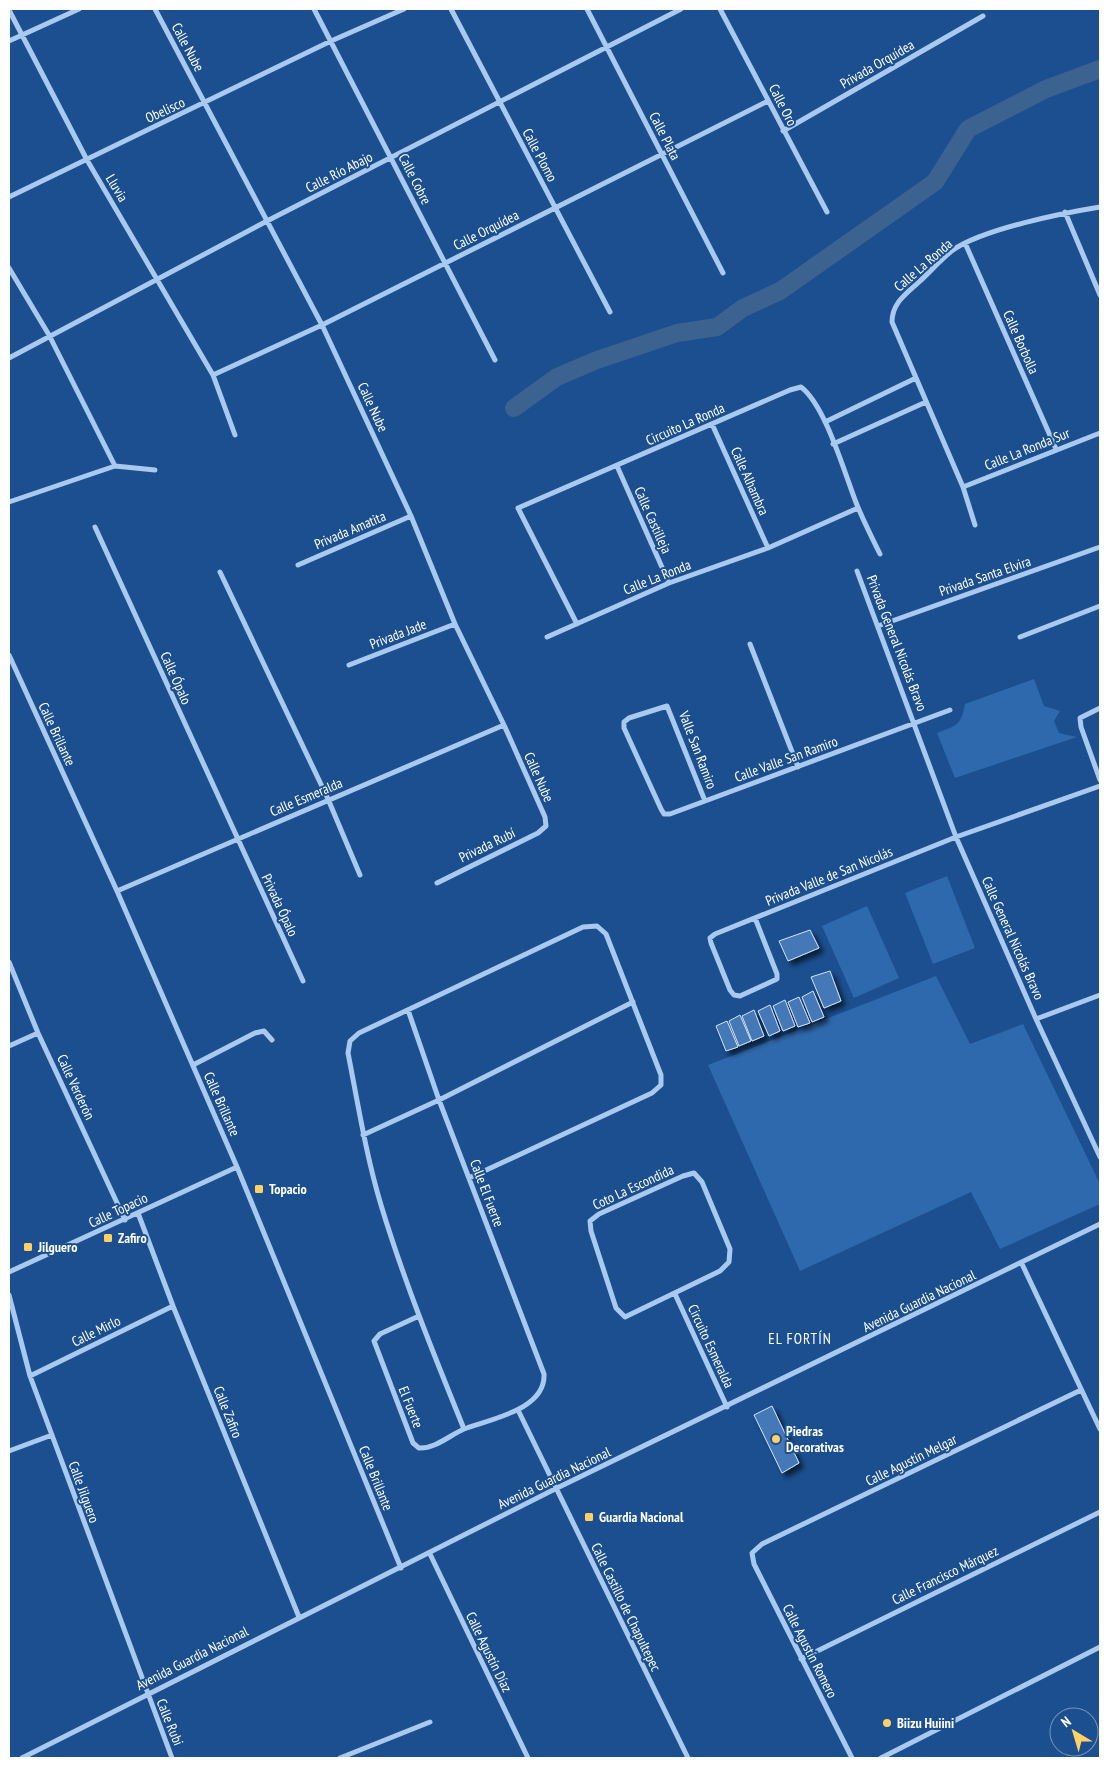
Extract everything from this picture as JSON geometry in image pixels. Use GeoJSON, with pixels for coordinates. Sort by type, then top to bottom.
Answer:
{"type":"FeatureCollection","features":[{"type":"Feature","properties":{"kind":"street"},"geometry":{"type":"LineString","coordinates":[[9,41],[79,9]]}},
{"type":"Feature","properties":{"kind":"street","name":"Calle Nube"},"geometry":{"type":"LineString","coordinates":[[155,9],[322,325],[411,516],[455,624],[504,725],[545,817],[546,826]]}},
{"type":"Feature","properties":{"kind":"street","name":"Calle Cobre"},"geometry":{"type":"LineString","coordinates":[[314,9],[495,360]]}},
{"type":"Feature","properties":{"kind":"street","name":"Obelisco"},"geometry":{"type":"LineString","coordinates":[[9,197],[331,42],[404,9]]}},
{"type":"Feature","properties":{"kind":"street","name":"Calle Plomo"},"geometry":{"type":"LineString","coordinates":[[451,9],[610,312]]}},
{"type":"Feature","properties":{"kind":"street","name":"Calle Plata"},"geometry":{"type":"LineString","coordinates":[[587,9],[724,273]]}},
{"type":"Feature","properties":{"kind":"street","name":"Calle Río Abajo"},"geometry":{"type":"LineString","coordinates":[[9,358],[267,221],[681,9]]}},
{"type":"Feature","properties":{"kind":"street","name":"Calle Oro"},"geometry":{"type":"LineString","coordinates":[[720,9],[827,212]]}},
{"type":"Feature","properties":{"kind":"street","name":"Lluvia"},"geometry":{"type":"LineString","coordinates":[[9,10],[87,160],[213,375],[235,435]]}},
{"type":"Feature","properties":{"kind":"street","name":"Privada Orquídea"},"geometry":{"type":"LineString","coordinates":[[783,131],[983,16]]}},
{"type":"Feature","properties":{"kind":"street","name":"Calle Orquídea"},"geometry":{"type":"LineString","coordinates":[[213,375],[322,325],[768,101]]}},
{"type":"Feature","properties":{"kind":"street","name":"Calle La Ronda"},"geometry":{"type":"LineString","coordinates":[[975,526],[963,488],[892,322],[892,312],[898,301],[953,251],[965,243],[1065,212],[1100,207]]}},
{"type":"Feature","properties":{"kind":"street"},"geometry":{"type":"LineString","coordinates":[[1065,212],[1100,295]]}},
{"type":"Feature","properties":{"kind":"street","name":"Calle Borbolla"},"geometry":{"type":"LineString","coordinates":[[965,243],[1056,450]]}},
{"type":"Feature","properties":{"kind":"street"},"geometry":{"type":"LineString","coordinates":[[9,268],[50,336],[115,466]]}},
{"type":"Feature","properties":{"kind":"street"},"geometry":{"type":"LineString","coordinates":[[825,422],[916,378]]}},
{"type":"Feature","properties":{"kind":"street","name":"Circuito La Ronda"},"geometry":{"type":"LineString","coordinates":[[577,624],[518,508],[790,390],[801,387],[809,393],[825,422],[833,444]]}},
{"type":"Feature","properties":{"kind":"street"},"geometry":{"type":"LineString","coordinates":[[880,554],[858,508],[833,444],[926,402]]}},
{"type":"Feature","properties":{"kind":"street","name":"Calle Alhambra"},"geometry":{"type":"LineString","coordinates":[[712,424],[768,548]]}},
{"type":"Feature","properties":{"kind":"street","name":"Calle La Ronda Sur"},"geometry":{"type":"LineString","coordinates":[[963,488],[1100,433]]}},
{"type":"Feature","properties":{"kind":"street"},"geometry":{"type":"LineString","coordinates":[[9,502],[115,466],[155,470]]}},
{"type":"Feature","properties":{"kind":"street","name":"Calle Castilleja"},"geometry":{"type":"LineString","coordinates":[[617,466],[669,583]]}},
{"type":"Feature","properties":{"kind":"street","name":"Calle La Ronda"},"geometry":{"type":"LineString","coordinates":[[547,636],[669,583],[768,548],[858,508]]}},
{"type":"Feature","properties":{"kind":"street","name":"Privada Amatita"},"geometry":{"type":"LineString","coordinates":[[298,564],[411,516]]}},
{"type":"Feature","properties":{"kind":"street","name":"Calle Ópalo"},"geometry":{"type":"LineString","coordinates":[[95,527],[237,838]]}},
{"type":"Feature","properties":{"kind":"street","name":"Privada Santa Elvira"},"geometry":{"type":"LineString","coordinates":[[878,626],[1100,547]]}},
{"type":"Feature","properties":{"kind":"street","name":"Privada General Nicolás Bravo"},"geometry":{"type":"LineString","coordinates":[[857,571],[915,723]]}},
{"type":"Feature","properties":{"kind":"street"},"geometry":{"type":"LineString","coordinates":[[220,572],[328,799],[360,875]]}},
{"type":"Feature","properties":{"kind":"street"},"geometry":{"type":"LineString","coordinates":[[1020,637],[1100,606]]}},
{"type":"Feature","properties":{"kind":"street","name":"Privada Jade"},"geometry":{"type":"LineString","coordinates":[[349,665],[455,624]]}},
{"type":"Feature","properties":{"kind":"street"},"geometry":{"type":"LineString","coordinates":[[750,644],[798,767]]}},
{"type":"Feature","properties":{"kind":"street","name":"Calle Brillante"},"geometry":{"type":"LineString","coordinates":[[9,655],[117,891],[237,1167],[401,1568]]}},
{"type":"Feature","properties":{"kind":"street","name":"Valle San Ramiro"},"geometry":{"type":"LineString","coordinates":[[664,814],[624,728],[624,722],[629,718],[662,706],[667,706],[670,710],[705,801]]}},
{"type":"Feature","properties":{"kind":"street"},"geometry":{"type":"LineString","coordinates":[[1100,708],[1080,718],[1081,727],[1100,780]]}},
{"type":"Feature","properties":{"kind":"street","name":"Calle Valle San Ramiro"},"geometry":{"type":"LineString","coordinates":[[664,814],[670,814],[950,710]]}},
{"type":"Feature","properties":{"kind":"street","name":"Calle General Nicolás Bravo"},"geometry":{"type":"LineString","coordinates":[[915,723],[956,837],[1100,1157]]}},
{"type":"Feature","properties":{"kind":"street","name":"Calle Esmeralda"},"geometry":{"type":"LineString","coordinates":[[117,891],[504,725]]}},
{"type":"Feature","properties":{"kind":"street","name":"Privada Valle de San Nicolás"},"geometry":{"type":"LineString","coordinates":[[755,918],[777,974],[777,979],[772,983],[740,996],[734,995],[730,990],[710,938],[715,934],[956,837],[1100,786]]}},
{"type":"Feature","properties":{"kind":"street","name":"Privada Rubí"},"geometry":{"type":"LineString","coordinates":[[437,883],[538,833],[546,826]]}},
{"type":"Feature","properties":{"kind":"street","name":"Privada Ópalo"},"geometry":{"type":"LineString","coordinates":[[237,838],[303,981]]}},
{"type":"Feature","properties":{"kind":"street"},"geometry":{"type":"LineString","coordinates":[[464,1430],[418,1316],[381,1204],[363,1135],[348,1052],[350,1041],[359,1033],[583,927],[597,926],[606,934],[661,1075],[661,1085],[652,1092],[469,1178]]}},
{"type":"Feature","properties":{"kind":"street","name":"Calle Verderón"},"geometry":{"type":"LineString","coordinates":[[9,962],[38,1032],[125,1220]]}},
{"type":"Feature","properties":{"kind":"street"},"geometry":{"type":"LineString","coordinates":[[1036,1018],[1100,995]]}},
{"type":"Feature","properties":{"kind":"street"},"geometry":{"type":"LineString","coordinates":[[363,1135],[439,1100],[633,1002]]}},
{"type":"Feature","properties":{"kind":"street","name":"Calle El Fuerte"},"geometry":{"type":"LineString","coordinates":[[408,1010],[439,1100],[544,1374],[544,1383]]}},
{"type":"Feature","properties":{"kind":"street"},"geometry":{"type":"LineString","coordinates":[[193,1065],[254,1033],[264,1031],[272,1040]]}},
{"type":"Feature","properties":{"kind":"street"},"geometry":{"type":"LineString","coordinates":[[9,1046],[38,1032]]}},
{"type":"Feature","properties":{"kind":"street","name":"Calle Topacio"},"geometry":{"type":"LineString","coordinates":[[9,1272],[237,1167]]}},
{"type":"Feature","properties":{"kind":"street","name":"Coto La Escondida"},"geometry":{"type":"LineString","coordinates":[[694,1173],[702,1182],[730,1250],[729,1262],[720,1271],[675,1294],[625,1317],[616,1308],[591,1231],[590,1221],[599,1214],[683,1176],[694,1173]]}},
{"type":"Feature","properties":{"kind":"street","name":"Calle Zafiro"},"geometry":{"type":"LineString","coordinates":[[138,1213],[172,1306],[299,1617]]}},
{"type":"Feature","properties":{"kind":"street","name":"Avenida Guardia Nacional"},"geometry":{"type":"LineString","coordinates":[[22,1758],[299,1617],[430,1554],[555,1489],[1022,1264],[1100,1224]]}},
{"type":"Feature","properties":{"kind":"street"},"geometry":{"type":"LineString","coordinates":[[1022,1264],[1100,1429]]}},
{"type":"Feature","properties":{"kind":"street","name":"Circuito Esmeralda"},"geometry":{"type":"LineString","coordinates":[[675,1294],[727,1407]]}},
{"type":"Feature","properties":{"kind":"street","name":"Calle Jilguero"},"geometry":{"type":"LineString","coordinates":[[9,1296],[30,1376],[147,1694]]}},
{"type":"Feature","properties":{"kind":"street","name":"Calle Mirlo"},"geometry":{"type":"LineString","coordinates":[[30,1376],[172,1306]]}},
{"type":"Feature","properties":{"kind":"street","name":"El Fuerte"},"geometry":{"type":"LineString","coordinates":[[418,1316],[380,1334],[374,1341],[375,1348],[413,1443],[419,1448],[427,1449],[464,1430],[518,1410],[539,1394],[544,1383]]}},
{"type":"Feature","properties":{"kind":"street","name":"Calle Agustín Melgar"},"geometry":{"type":"LineString","coordinates":[[752,1553],[762,1544],[1081,1390]]}},
{"type":"Feature","properties":{"kind":"street","name":"Calle Castillo de Chapultepec"},"geometry":{"type":"LineString","coordinates":[[518,1410],[688,1758]]}},
{"type":"Feature","properties":{"kind":"street"},"geometry":{"type":"LineString","coordinates":[[9,1451],[52,1435]]}},
{"type":"Feature","properties":{"kind":"street","name":"Calle Francisco Márquez"},"geometry":{"type":"LineString","coordinates":[[800,1659],[1100,1512]]}},
{"type":"Feature","properties":{"kind":"street","name":"Calle Agustín Romero"},"geometry":{"type":"LineString","coordinates":[[752,1553],[754,1564],[800,1659],[852,1758]]}},
{"type":"Feature","properties":{"kind":"street","name":"Calle Agustín Díaz"},"geometry":{"type":"LineString","coordinates":[[430,1554],[528,1758]]}},
{"type":"Feature","properties":{"kind":"street"},"geometry":{"type":"LineString","coordinates":[[881,1758],[1100,1647]]}},
{"type":"Feature","properties":{"kind":"street","name":"Calle Rubi"},"geometry":{"type":"LineString","coordinates":[[147,1694],[172,1758]]}},
{"type":"Feature","properties":{"kind":"street"},"geometry":{"type":"LineString","coordinates":[[340,1758],[430,1722]]}},
{"type":"Feature","properties":{"kind":"shaded area"},"geometry":{"type":"Polygon","coordinates":[[[1034,679],[1044,706],[1060,711],[1054,721],[1059,733],[1077,737],[955,778],[937,733],[960,721],[965,704],[1034,679]]]}},
{"type":"Feature","properties":{"kind":"shaded area"},"geometry":{"type":"Polygon","coordinates":[[[947,876],[975,948],[933,964],[905,893],[947,876]]]}},
{"type":"Feature","properties":{"kind":"shaded area"},"geometry":{"type":"Polygon","coordinates":[[[867,906],[899,978],[854,998],[822,926],[867,906]]]}},
{"type":"Feature","properties":{"kind":"shaded area"},"geometry":{"type":"Polygon","coordinates":[[[936,976],[970,1044],[1023,1024],[1100,1184],[1100,1204],[1000,1249],[971,1192],[800,1271],[708,1065],[936,976]]]}},
{"type":"Feature","properties":{"kind":"building"},"geometry":{"type":"Polygon","coordinates":[[[810,930],[819,948],[788,961],[779,941],[810,930]]]}},
{"type":"Feature","properties":{"kind":"building"},"geometry":{"type":"Polygon","coordinates":[[[830,971],[841,1001],[824,1008],[811,977],[830,971]]]}},
{"type":"Feature","properties":{"kind":"building"},"geometry":{"type":"Polygon","coordinates":[[[813,991],[824,1017],[812,1022],[802,997],[813,991]]]}},
{"type":"Feature","properties":{"kind":"building"},"geometry":{"type":"Polygon","coordinates":[[[799,997],[810,1023],[798,1027],[788,1002],[799,997]]]}},
{"type":"Feature","properties":{"kind":"building"},"geometry":{"type":"Polygon","coordinates":[[[785,1000],[795,1026],[783,1031],[773,1006],[785,1000]]]}},
{"type":"Feature","properties":{"kind":"building"},"geometry":{"type":"Polygon","coordinates":[[[770,1005],[780,1031],[769,1036],[758,1011],[770,1005]]]}},
{"type":"Feature","properties":{"kind":"building"},"geometry":{"type":"Polygon","coordinates":[[[754,1010],[764,1036],[752,1041],[742,1016],[754,1010]]]}},
{"type":"Feature","properties":{"kind":"building"},"geometry":{"type":"Polygon","coordinates":[[[740,1015],[751,1041],[739,1046],[729,1021],[740,1015]]]}},
{"type":"Feature","properties":{"kind":"building"},"geometry":{"type":"Polygon","coordinates":[[[727,1021],[738,1047],[726,1051],[716,1026],[727,1021]]]}},
{"type":"Feature","properties":{"kind":"building","name":"Piedras Decorativas"},"geometry":{"type":"Polygon","coordinates":[[[772,1406],[799,1463],[782,1473],[754,1415],[772,1406]]]}},
{"type":"Feature","properties":{"kind":"waterway"},"geometry":{"type":"LineString","coordinates":[[514,408],[557,377],[597,360],[677,333],[717,327],[743,308],[780,291],[935,182],[968,129],[1046,89],[1100,69]]}},
{"type":"Feature","properties":{"kind":"place","name":"Topacio"},"geometry":{"type":"Point","coordinates":[259,1189]}},
{"type":"Feature","properties":{"kind":"place","name":"Zafiro"},"geometry":{"type":"Point","coordinates":[108,1238]}},
{"type":"Feature","properties":{"kind":"place","name":"Jilguero"},"geometry":{"type":"Point","coordinates":[28,1247]}},
{"type":"Feature","properties":{"kind":"place","name":"Piedras Decorativas"},"geometry":{"type":"Point","coordinates":[776,1439]}},
{"type":"Feature","properties":{"kind":"place","name":"Guardia Nacional"},"geometry":{"type":"Point","coordinates":[589,1517]}},
{"type":"Feature","properties":{"kind":"place","name":"Biizu Huiini"},"geometry":{"type":"Point","coordinates":[887,1723]}},
{"type":"Feature","properties":{"kind":"district","name":"EL FORTÍN"},"geometry":{"type":"Point","coordinates":[800,1339]}}]}
